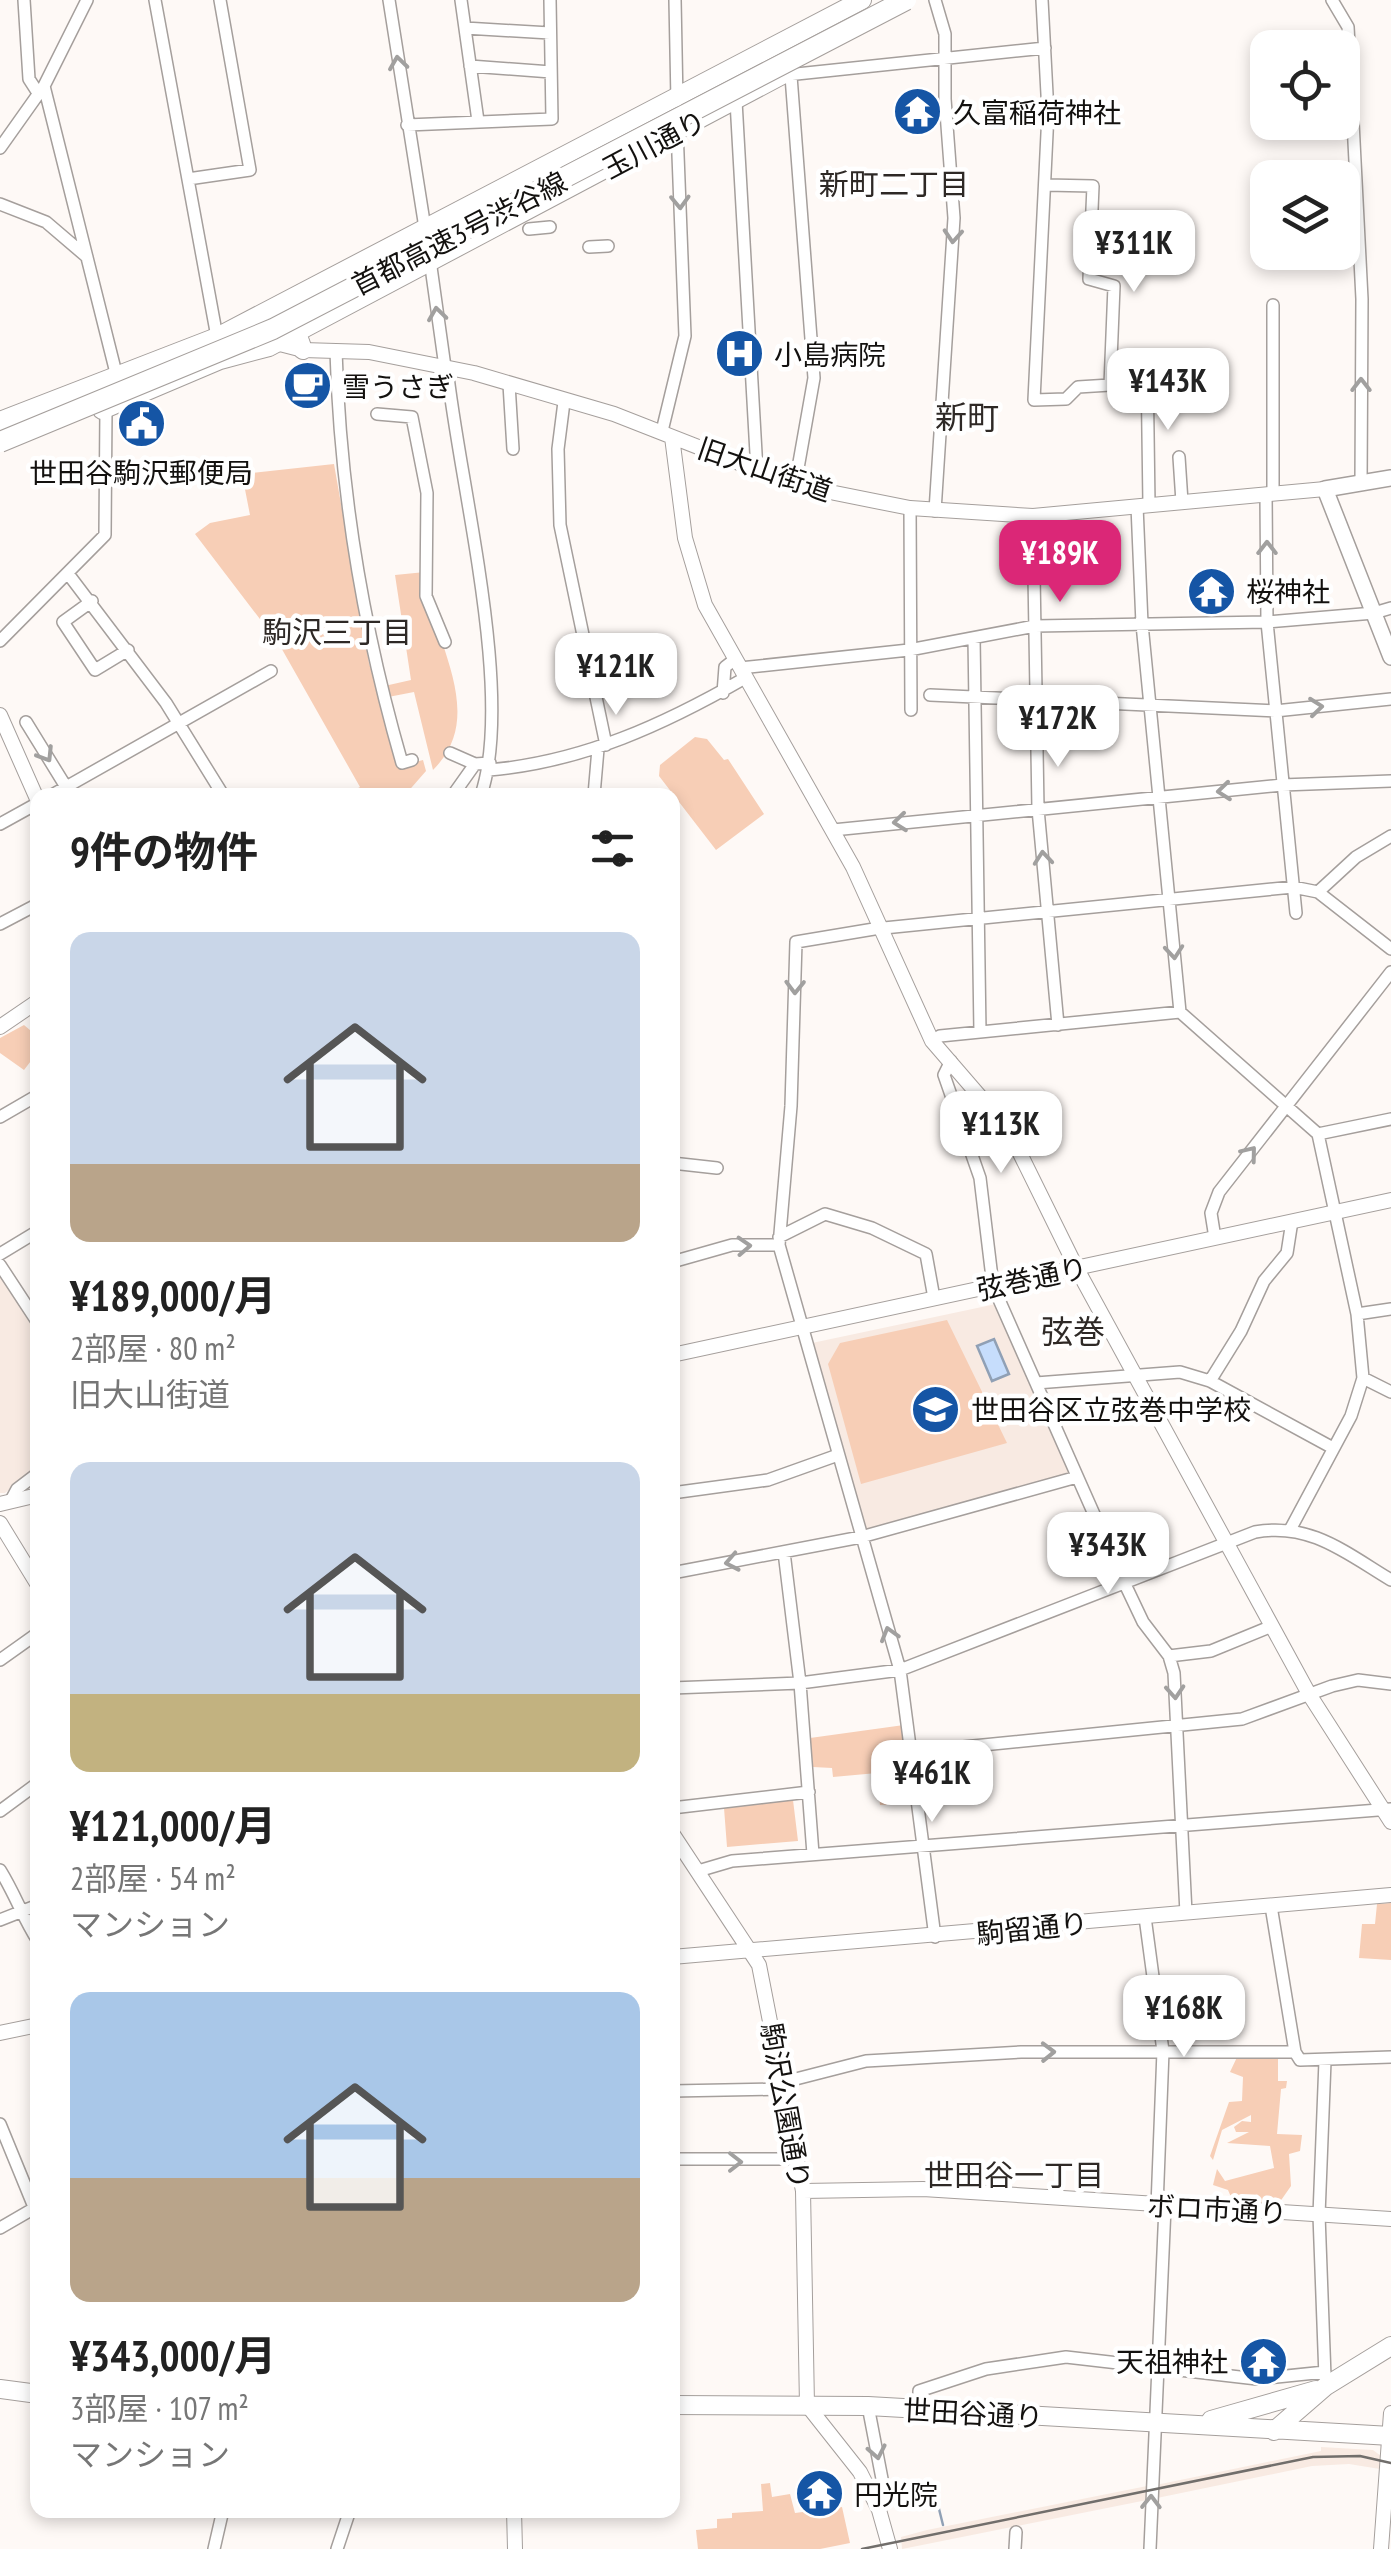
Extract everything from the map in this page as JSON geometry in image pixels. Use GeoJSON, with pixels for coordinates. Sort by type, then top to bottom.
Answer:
{"type":"FeatureCollection","features":[{"type":"Feature","properties":{"kind":"highway","name":"首都高速3号渋谷線"},"geometry":{"type":"LineString","coordinates":[[0,424],[269,316],[877,0]]}},
{"type":"Feature","properties":{"kind":"highway","name":"首都高速3号渋谷線"},"geometry":{"type":"LineString","coordinates":[[0,442],[274,328],[906,0]]}},
{"type":"Feature","properties":{"kind":"main road","name":"玉川通り"},"geometry":{"type":"LineString","coordinates":[[0,424],[116,373],[217,337],[862,0]]}},
{"type":"Feature","properties":{"kind":"main road","name":"玉川通り"},"geometry":{"type":"LineString","coordinates":[[0,452],[220,360],[276,343],[924,0]]}},
{"type":"Feature","properties":{"kind":"main road"},"geometry":{"type":"LineString","coordinates":[[296,330],[303,350]]}},
{"type":"Feature","properties":{"kind":"main road"},"geometry":{"type":"LineString","coordinates":[[1391,478],[1325,488],[1391,658]]}},
{"type":"Feature","properties":{"kind":"main road"},"geometry":{"type":"LineString","coordinates":[[1191,2425],[1255,2410],[1391,2346]]}},
{"type":"Feature","properties":{"kind":"main road"},"geometry":{"type":"LineString","coordinates":[[1274,2431],[1325,2379]]}},
{"type":"Feature","properties":{"kind":"main road"},"geometry":{"type":"LineString","coordinates":[[0,2388],[30,2393]]}},
{"type":"Feature","properties":{"kind":"main road","name":"世田谷通り"},"geometry":{"type":"LineString","coordinates":[[680,2405],[868,2406],[1390,2436]]}},
{"type":"Feature","properties":{"kind":"street"},"geometry":{"type":"LineString","coordinates":[[24,0],[29,79],[41,90],[90,261],[116,373]]}},
{"type":"Feature","properties":{"kind":"street"},"geometry":{"type":"LineString","coordinates":[[0,148],[41,90],[87,0]]}},
{"type":"Feature","properties":{"kind":"street"},"geometry":{"type":"LineString","coordinates":[[155,0],[217,337]]}},
{"type":"Feature","properties":{"kind":"street"},"geometry":{"type":"LineString","coordinates":[[188,179],[250,170],[220,0]]}},
{"type":"Feature","properties":{"kind":"street"},"geometry":{"type":"LineString","coordinates":[[389,0],[424,228]]}},
{"type":"Feature","properties":{"kind":"street"},"geometry":{"type":"LineString","coordinates":[[461,0],[478,122]]}},
{"type":"Feature","properties":{"kind":"street"},"geometry":{"type":"LineString","coordinates":[[407,125],[552,119],[550,0]]}},
{"type":"Feature","properties":{"kind":"street"},"geometry":{"type":"LineString","coordinates":[[676,0],[686,336],[668,434],[692,564],[705,605],[833,830],[932,1041],[1008,1129],[1077,1269],[1272,1626],[1310,1694],[1387,1808],[1391,1822]]}},
{"type":"Feature","properties":{"kind":"street"},"geometry":{"type":"LineString","coordinates":[[935,0],[946,60],[954,218],[935,511]]}},
{"type":"Feature","properties":{"kind":"street"},"geometry":{"type":"LineString","coordinates":[[1042,0],[1046,184],[1034,400],[1066,398],[1078,386],[1110,385],[1112,368],[1114,286],[1089,279],[1093,186],[1046,184]]}},
{"type":"Feature","properties":{"kind":"street"},"geometry":{"type":"LineString","coordinates":[[1332,0],[1348,28],[1362,299],[1361,483]]}},
{"type":"Feature","properties":{"kind":"street"},"geometry":{"type":"LineString","coordinates":[[465,28],[550,34]]}},
{"type":"Feature","properties":{"kind":"street"},"geometry":{"type":"LineString","coordinates":[[795,486],[814,378],[788,75],[1046,48]]}},
{"type":"Feature","properties":{"kind":"street"},"geometry":{"type":"LineString","coordinates":[[470,66],[551,72]]}},
{"type":"Feature","properties":{"kind":"street"},"geometry":{"type":"LineString","coordinates":[[736,101],[758,471]]}},
{"type":"Feature","properties":{"kind":"street"},"geometry":{"type":"LineString","coordinates":[[0,204],[46,222],[90,261]]}},
{"type":"Feature","properties":{"kind":"street"},"geometry":{"type":"LineString","coordinates":[[529,228],[550,227]]}},
{"type":"Feature","properties":{"kind":"street"},"geometry":{"type":"LineString","coordinates":[[589,247],[608,246]]}},
{"type":"Feature","properties":{"kind":"street"},"geometry":{"type":"LineString","coordinates":[[430,260],[486,635],[494,743],[483,788]]}},
{"type":"Feature","properties":{"kind":"street"},"geometry":{"type":"LineString","coordinates":[[1273,305],[1268,622],[1296,912]]}},
{"type":"Feature","properties":{"kind":"street","name":"旧大山街道"},"geometry":{"type":"LineString","coordinates":[[217,337],[303,350],[369,352],[446,368],[668,434],[795,486],[910,508],[1033,516],[1325,488]]}},
{"type":"Feature","properties":{"kind":"street"},"geometry":{"type":"LineString","coordinates":[[336,351],[340,456],[372,661],[402,763],[412,760]]}},
{"type":"Feature","properties":{"kind":"street"},"geometry":{"type":"LineString","coordinates":[[1146,363],[1142,624],[1180,1012],[1318,1134],[1358,1314],[1363,1378],[1352,1416],[1291,1528]]}},
{"type":"Feature","properties":{"kind":"street"},"geometry":{"type":"LineString","coordinates":[[509,384],[512,449]]}},
{"type":"Feature","properties":{"kind":"street"},"geometry":{"type":"LineString","coordinates":[[564,402],[558,449],[560,525],[602,747],[595,788]]}},
{"type":"Feature","properties":{"kind":"street"},"geometry":{"type":"LineString","coordinates":[[0,642],[105,535],[106,408]]}},
{"type":"Feature","properties":{"kind":"street"},"geometry":{"type":"LineString","coordinates":[[377,414],[412,417],[427,493],[426,596],[445,642]]}},
{"type":"Feature","properties":{"kind":"street"},"geometry":{"type":"LineString","coordinates":[[1179,457],[1182,502]]}},
{"type":"Feature","properties":{"kind":"street"},"geometry":{"type":"LineString","coordinates":[[910,508],[911,710]]}},
{"type":"Feature","properties":{"kind":"street"},"geometry":{"type":"LineString","coordinates":[[1033,516],[1038,809],[1058,1024]]}},
{"type":"Feature","properties":{"kind":"street"},"geometry":{"type":"LineString","coordinates":[[69,575],[128,650],[218,788]]}},
{"type":"Feature","properties":{"kind":"street"},"geometry":{"type":"LineString","coordinates":[[92,601],[63,622],[95,670],[128,650]]}},
{"type":"Feature","properties":{"kind":"street"},"geometry":{"type":"LineString","coordinates":[[723,692],[722,676],[740,669],[909,650],[1034,626],[1268,622],[1374,614],[1391,608]]}},
{"type":"Feature","properties":{"kind":"street"},"geometry":{"type":"LineString","coordinates":[[974,638],[980,1032]]}},
{"type":"Feature","properties":{"kind":"street"},"geometry":{"type":"LineString","coordinates":[[450,753],[490,766],[561,761],[602,747],[723,692],[740,669]]}},
{"type":"Feature","properties":{"kind":"street"},"geometry":{"type":"LineString","coordinates":[[73,788],[271,672]]}},
{"type":"Feature","properties":{"kind":"street"},"geometry":{"type":"LineString","coordinates":[[930,694],[1275,710],[1391,699]]}},
{"type":"Feature","properties":{"kind":"street"},"geometry":{"type":"LineString","coordinates":[[0,716],[32,788]]}},
{"type":"Feature","properties":{"kind":"street"},"geometry":{"type":"LineString","coordinates":[[26,722],[66,788]]}},
{"type":"Feature","properties":{"kind":"street"},"geometry":{"type":"LineString","coordinates":[[458,788],[475,764]]}},
{"type":"Feature","properties":{"kind":"street"},"geometry":{"type":"LineString","coordinates":[[833,830],[1282,785],[1391,781]]}},
{"type":"Feature","properties":{"kind":"street"},"geometry":{"type":"LineString","coordinates":[[0,824],[30,807]]}},
{"type":"Feature","properties":{"kind":"street"},"geometry":{"type":"LineString","coordinates":[[1318,892],[1356,856],[1391,836]]}},
{"type":"Feature","properties":{"kind":"street"},"geometry":{"type":"LineString","coordinates":[[936,1937],[900,1670],[779,1241],[793,1072],[796,942],[882,929],[1293,887],[1318,892],[1391,949]]}},
{"type":"Feature","properties":{"kind":"street"},"geometry":{"type":"LineString","coordinates":[[0,924],[30,908]]}},
{"type":"Feature","properties":{"kind":"street"},"geometry":{"type":"LineString","coordinates":[[1215,1238],[1212,1213],[1219,1192],[1391,972]]}},
{"type":"Feature","properties":{"kind":"street"},"geometry":{"type":"LineString","coordinates":[[0,1026],[30,1006]]}},
{"type":"Feature","properties":{"kind":"street"},"geometry":{"type":"LineString","coordinates":[[932,1041],[980,1032],[1180,1012]]}},
{"type":"Feature","properties":{"kind":"street"},"geometry":{"type":"LineString","coordinates":[[951,1061],[944,1074],[980,1178],[993,1286],[1142,1622],[1169,1656],[1177,1726],[1186,1913]]}},
{"type":"Feature","properties":{"kind":"street"},"geometry":{"type":"LineString","coordinates":[[0,1117],[30,1099]]}},
{"type":"Feature","properties":{"kind":"street"},"geometry":{"type":"LineString","coordinates":[[1318,1134],[1391,1119]]}},
{"type":"Feature","properties":{"kind":"street"},"geometry":{"type":"LineString","coordinates":[[680,1165],[717,1168]]}},
{"type":"Feature","properties":{"kind":"street","name":"弦巻通り"},"geometry":{"type":"LineString","coordinates":[[680,1353],[1391,1200]]}},
{"type":"Feature","properties":{"kind":"street"},"geometry":{"type":"LineString","coordinates":[[680,1260],[732,1245],[779,1241],[826,1214],[872,1228],[926,1254],[934,1298]]}},
{"type":"Feature","properties":{"kind":"street"},"geometry":{"type":"LineString","coordinates":[[1210,1381],[1242,1331],[1264,1281],[1287,1254],[1292,1221]]}},
{"type":"Feature","properties":{"kind":"street"},"geometry":{"type":"LineString","coordinates":[[0,1254],[30,1236]]}},
{"type":"Feature","properties":{"kind":"street"},"geometry":{"type":"LineString","coordinates":[[0,1265],[30,1311]]}},
{"type":"Feature","properties":{"kind":"street"},"geometry":{"type":"LineString","coordinates":[[1358,1314],[1391,1309]]}},
{"type":"Feature","properties":{"kind":"street"},"geometry":{"type":"LineString","coordinates":[[1036,1383],[1180,1372],[1210,1381],[1333,1448]]}},
{"type":"Feature","properties":{"kind":"street"},"geometry":{"type":"LineString","coordinates":[[1363,1378],[1391,1392]]}},
{"type":"Feature","properties":{"kind":"street"},"geometry":{"type":"LineString","coordinates":[[680,1492],[768,1480],[838,1455]]}},
{"type":"Feature","properties":{"kind":"street"},"geometry":{"type":"LineString","coordinates":[[680,1572],[861,1537],[1077,1477]]}},
{"type":"Feature","properties":{"kind":"street"},"geometry":{"type":"LineString","coordinates":[[5,1503],[30,1479]]}},
{"type":"Feature","properties":{"kind":"street"},"geometry":{"type":"LineString","coordinates":[[5,1503],[30,1497]]}},
{"type":"Feature","properties":{"kind":"street"},"geometry":{"type":"LineString","coordinates":[[0,1523],[30,1573]]}},
{"type":"Feature","properties":{"kind":"street"},"geometry":{"type":"LineString","coordinates":[[680,1688],[800,1683],[900,1670],[1255,1532],[1291,1528],[1315,1534],[1391,1580]]}},
{"type":"Feature","properties":{"kind":"street"},"geometry":{"type":"LineString","coordinates":[[784,1552],[800,1683],[813,1854]]}},
{"type":"Feature","properties":{"kind":"street"},"geometry":{"type":"LineString","coordinates":[[1169,1656],[1224,1647],[1272,1626]]}},
{"type":"Feature","properties":{"kind":"street"},"geometry":{"type":"LineString","coordinates":[[0,1660],[30,1639]]}},
{"type":"Feature","properties":{"kind":"street"},"geometry":{"type":"LineString","coordinates":[[913,1752],[1242,1719],[1358,1680],[1391,1684]]}},
{"type":"Feature","properties":{"kind":"street"},"geometry":{"type":"LineString","coordinates":[[0,1811],[30,1789]]}},
{"type":"Feature","properties":{"kind":"street"},"geometry":{"type":"LineString","coordinates":[[680,1807],[809,1792]]}},
{"type":"Feature","properties":{"kind":"street"},"geometry":{"type":"LineString","coordinates":[[698,1872],[732,1861],[1387,1808]]}},
{"type":"Feature","properties":{"kind":"street","name":"駒沢公園通り"},"geometry":{"type":"LineString","coordinates":[[680,1846],[759,1965],[803,2191],[807,2405]]}},
{"type":"Feature","properties":{"kind":"street"},"geometry":{"type":"LineString","coordinates":[[0,1870],[30,1925]]}},
{"type":"Feature","properties":{"kind":"street","name":"駒留通り"},"geometry":{"type":"LineString","coordinates":[[680,1957],[1391,1895]]}},
{"type":"Feature","properties":{"kind":"street"},"geometry":{"type":"LineString","coordinates":[[1271,1906],[1295,2052],[1300,2060],[1391,2057]]}},
{"type":"Feature","properties":{"kind":"street"},"geometry":{"type":"LineString","coordinates":[[0,1920],[30,1910]]}},
{"type":"Feature","properties":{"kind":"street"},"geometry":{"type":"LineString","coordinates":[[1145,1917],[1163,2050],[1150,2549]]}},
{"type":"Feature","properties":{"kind":"street"},"geometry":{"type":"LineString","coordinates":[[0,2033],[30,2027]]}},
{"type":"Feature","properties":{"kind":"street"},"geometry":{"type":"LineString","coordinates":[[680,2090],[784,2086],[866,2062],[1163,2050],[1295,2052]]}},
{"type":"Feature","properties":{"kind":"street"},"geometry":{"type":"LineString","coordinates":[[919,2409],[920,2391],[986,2369],[1066,2357],[1257,2380],[1325,2379],[1319,2215],[1326,2061]]}},
{"type":"Feature","properties":{"kind":"street"},"geometry":{"type":"LineString","coordinates":[[0,2124],[30,2192]]}},
{"type":"Feature","properties":{"kind":"street"},"geometry":{"type":"LineString","coordinates":[[680,2160],[798,2159]]}},
{"type":"Feature","properties":{"kind":"street","name":"ボロ市通り"},"geometry":{"type":"LineString","coordinates":[[803,2191],[941,2190],[1391,2219]]}},
{"type":"Feature","properties":{"kind":"street"},"geometry":{"type":"LineString","coordinates":[[0,2228],[30,2210]]}},
{"type":"Feature","properties":{"kind":"street"},"geometry":{"type":"LineString","coordinates":[[1255,2410],[1257,2380]]}},
{"type":"Feature","properties":{"kind":"street"},"geometry":{"type":"LineString","coordinates":[[807,2405],[841,2444],[872,2492],[890,2549]]}},
{"type":"Feature","properties":{"kind":"street"},"geometry":{"type":"LineString","coordinates":[[868,2406],[883,2484],[872,2492]]}},
{"type":"Feature","properties":{"kind":"street"},"geometry":{"type":"LineString","coordinates":[[1385,2547],[1391,2412]]}},
{"type":"Feature","properties":{"kind":"street"},"geometry":{"type":"LineString","coordinates":[[214,2549],[221,2518]]}},
{"type":"Feature","properties":{"kind":"street"},"geometry":{"type":"LineString","coordinates":[[337,2549],[347,2518]]}},
{"type":"Feature","properties":{"kind":"street"},"geometry":{"type":"LineString","coordinates":[[514,2518],[515,2549]]}},
{"type":"Feature","properties":{"kind":"street"},"geometry":{"type":"LineString","coordinates":[[1015,2549],[1016,2532]]}},
{"type":"Feature","properties":{"kind":"shaded area"},"geometry":{"type":"Polygon","coordinates":[[[334,464],[369,663],[400,766],[423,760],[426,771],[411,788],[358,788],[279,644],[195,534],[210,523],[250,515],[242,474],[334,464]]]}},
{"type":"Feature","properties":{"kind":"shaded area"},"geometry":{"type":"Polygon","coordinates":[[[425,572],[457,699],[457,724],[449,748],[433,770],[414,692],[383,698],[380,687],[411,680],[395,575],[425,572]]]}},
{"type":"Feature","properties":{"kind":"shaded area"},"geometry":{"type":"Polygon","coordinates":[[[695,737],[707,739],[724,760],[728,759],[764,814],[716,850],[680,803],[680,788],[668,788],[659,776],[660,765],[695,737]]]}},
{"type":"Feature","properties":{"kind":"shaded area"},"geometry":{"type":"Polygon","coordinates":[[[24,1025],[30,1030],[30,1062],[24,1070],[0,1053],[0,1038],[24,1025]]]}},
{"type":"Feature","properties":{"kind":"shaded area"},"geometry":{"type":"Polygon","coordinates":[[[0,1274],[30,1321],[30,1473],[0,1493],[0,1274]]]}},
{"type":"Feature","properties":{"kind":"shaded area","name":"世田谷区立弦巻中学校"},"geometry":{"type":"Polygon","coordinates":[[[996,1304],[1071,1474],[865,1531],[812,1343],[996,1304]]]}},
{"type":"Feature","properties":{"kind":"shaded area"},"geometry":{"type":"Polygon","coordinates":[[[947,1320],[1007,1443],[861,1484],[828,1364],[840,1343],[947,1320]]]}},
{"type":"Feature","properties":{"kind":"shaded area"},"geometry":{"type":"Polygon","coordinates":[[[904,1725],[914,1803],[880,1805],[877,1773],[833,1777],[832,1768],[813,1767],[810,1738],[904,1725]]]}},
{"type":"Feature","properties":{"kind":"shaded area"},"geometry":{"type":"Polygon","coordinates":[[[793,1800],[798,1841],[727,1847],[724,1808],[793,1800]]]}},
{"type":"Feature","properties":{"kind":"shaded area"},"geometry":{"type":"Polygon","coordinates":[[[1391,1903],[1391,1960],[1359,1958],[1362,1924],[1375,1924],[1377,1904],[1391,1903]]]}},
{"type":"Feature","properties":{"kind":"shaded area"},"geometry":{"type":"Polygon","coordinates":[[[1239,2053],[1278,2053],[1278,2081],[1287,2081],[1286,2088],[1281,2089],[1277,2134],[1302,2135],[1300,2151],[1289,2154],[1291,2186],[1277,2206],[1234,2204],[1228,2190],[1213,2185],[1217,2169],[1225,2181],[1274,2168],[1270,2146],[1227,2143],[1249,2132],[1236,2132],[1234,2127],[1242,2121],[1251,2122],[1251,2115],[1222,2130],[1213,2160],[1210,2156],[1229,2102],[1242,2101],[1243,2077],[1230,2072],[1239,2053]]]}},
{"type":"Feature","properties":{"kind":"shaded area"},"geometry":{"type":"Polygon","coordinates":[[[1321,2447],[1373,2450],[1381,2456],[1380,2469],[1349,2464],[1312,2466],[1157,2498],[1156,2485],[1321,2451],[1321,2447]]]}},
{"type":"Feature","properties":{"kind":"shaded area"},"geometry":{"type":"Polygon","coordinates":[[[770,2483],[772,2497],[790,2494],[795,2513],[842,2507],[850,2543],[820,2549],[698,2549],[696,2530],[717,2528],[717,2519],[732,2518],[732,2513],[763,2511],[761,2484],[770,2483]]]}},
{"type":"Feature","properties":{"kind":"shaded area"},"geometry":{"type":"Polygon","coordinates":[[[1147,2486],[1147,2500],[902,2549],[901,2537],[927,2530],[1147,2486]]]}},
{"type":"Feature","properties":{"kind":"water"},"geometry":{"type":"Polygon","coordinates":[[[994,1339],[1009,1374],[992,1381],[977,1346],[994,1339]]]}},
{"type":"Feature","properties":{"kind":"waterway"},"geometry":{"type":"LineString","coordinates":[[936,2497],[943,2525]]}},
{"type":"Feature","properties":{"kind":"tram line"},"geometry":{"type":"LineString","coordinates":[[862,2549],[1313,2457],[1360,2456],[1391,2463]]}},
{"type":"Feature","properties":{"kind":"place","name":"久富稲荷神社"},"geometry":{"type":"Point","coordinates":[918,112]}},
{"type":"Feature","properties":{"kind":"place","name":"小島病院"},"geometry":{"type":"Point","coordinates":[739,354]}},
{"type":"Feature","properties":{"kind":"place","name":"雪うさぎ"},"geometry":{"type":"Point","coordinates":[307,386]}},
{"type":"Feature","properties":{"kind":"place","name":"世田谷駒沢郵便局"},"geometry":{"type":"Point","coordinates":[141,424]}},
{"type":"Feature","properties":{"kind":"place","name":"桜神社"},"geometry":{"type":"Point","coordinates":[1211,591]}},
{"type":"Feature","properties":{"kind":"place","name":"世田谷区立弦巻中学校"},"geometry":{"type":"Point","coordinates":[936,1409]}},
{"type":"Feature","properties":{"kind":"place","name":"天祖神社"},"geometry":{"type":"Point","coordinates":[1263,2361]}},
{"type":"Feature","properties":{"kind":"place","name":"円光院"},"geometry":{"type":"Point","coordinates":[819,2494]}},
{"type":"Feature","properties":{"kind":"district","name":"新町二丁目"},"geometry":{"type":"Point","coordinates":[894,183]}},
{"type":"Feature","properties":{"kind":"district","name":"新町"},"geometry":{"type":"Point","coordinates":[967,417]}},
{"type":"Feature","properties":{"kind":"district","name":"駒沢三丁目"},"geometry":{"type":"Point","coordinates":[337,631]}},
{"type":"Feature","properties":{"kind":"district","name":"弦巻"},"geometry":{"type":"Point","coordinates":[1073,1331]}},
{"type":"Feature","properties":{"kind":"district","name":"世田谷一丁目"},"geometry":{"type":"Point","coordinates":[1014,2174]}}]}
